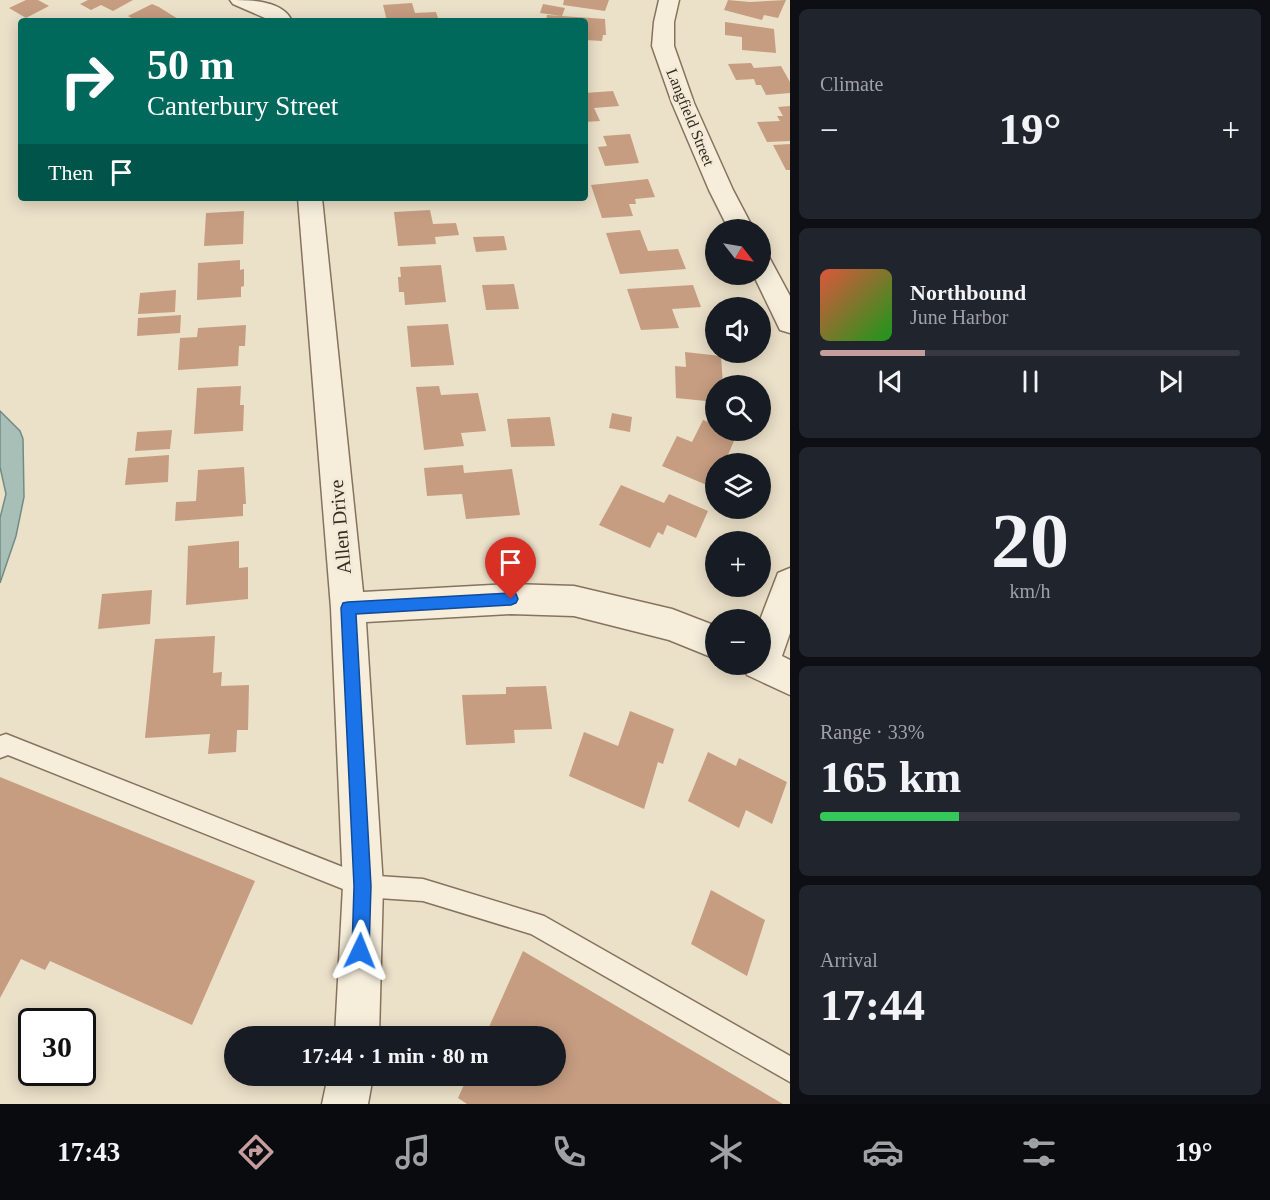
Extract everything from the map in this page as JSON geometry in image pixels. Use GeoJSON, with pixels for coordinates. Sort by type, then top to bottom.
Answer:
{"type":"FeatureCollection","features":[{"type":"Feature","properties":{"kind":"street"},"geometry":{"type":"LineString","coordinates":[[240,0],[281,18]]}},
{"type":"Feature","properties":{"kind":"street","name":"Langfield Street"},"geometry":{"type":"LineString","coordinates":[[669,0],[664,22],[663,46],[683,103],[720,190],[736,219]]}},
{"type":"Feature","properties":{"kind":"street","name":"Allen Drive"},"geometry":{"type":"LineString","coordinates":[[310,201],[348,608],[363,886],[357,1026]]}},
{"type":"Feature","properties":{"kind":"street"},"geometry":{"type":"LineString","coordinates":[[771,285],[790,323]]}},
{"type":"Feature","properties":{"kind":"street"},"geometry":{"type":"LineString","coordinates":[[771,668],[790,583]]}},
{"type":"Feature","properties":{"kind":"street"},"geometry":{"type":"LineString","coordinates":[[348,608],[511,599],[574,601],[672,625],[705,639]]}},
{"type":"Feature","properties":{"kind":"street"},"geometry":{"type":"LineString","coordinates":[[345,1104],[349,1086]]}},
{"type":"Feature","properties":{"kind":"lane"},"geometry":{"type":"LineString","coordinates":[[0,748],[6,744],[363,886],[423,890],[536,924],[790,1070]]}},
{"type":"Feature","properties":{"kind":"water"},"geometry":{"type":"Polygon","coordinates":[[[0,411],[20,431],[23,439],[24,497],[16,536],[0,583],[0,518],[6,494],[0,467],[0,411]]]}},
{"type":"Feature","properties":{"kind":"building"},"geometry":{"type":"Polygon","coordinates":[[[26,0],[38,0],[49,6],[26,18],[9,8],[26,0]]]}},
{"type":"Feature","properties":{"kind":"building"},"geometry":{"type":"Polygon","coordinates":[[[88,0],[133,0],[113,11],[101,5],[91,10],[80,4],[88,0]]]}},
{"type":"Feature","properties":{"kind":"building"},"geometry":{"type":"Polygon","coordinates":[[[564,0],[609,0],[605,11],[563,5],[564,0]]]}},
{"type":"Feature","properties":{"kind":"building"},"geometry":{"type":"Polygon","coordinates":[[[728,0],[750,2],[786,0],[778,18],[764,15],[762,20],[724,10],[728,0]]]}},
{"type":"Feature","properties":{"kind":"building"},"geometry":{"type":"Polygon","coordinates":[[[412,3],[415,13],[436,12],[438,18],[386,18],[383,5],[412,3]]]}},
{"type":"Feature","properties":{"kind":"building"},"geometry":{"type":"Polygon","coordinates":[[[152,4],[176,18],[132,18],[128,16],[152,4]]]}},
{"type":"Feature","properties":{"kind":"building"},"geometry":{"type":"Polygon","coordinates":[[[543,4],[565,8],[562,16],[540,13],[543,4]]]}},
{"type":"Feature","properties":{"kind":"building"},"geometry":{"type":"Polygon","coordinates":[[[547,15],[605,19],[606,35],[603,35],[602,41],[588,40],[588,18],[546,18],[547,15]]]}},
{"type":"Feature","properties":{"kind":"building"},"geometry":{"type":"Polygon","coordinates":[[[725,22],[774,29],[776,53],[742,50],[742,37],[725,35],[725,22]]]}},
{"type":"Feature","properties":{"kind":"building"},"geometry":{"type":"Polygon","coordinates":[[[751,63],[754,68],[781,66],[790,82],[790,93],[766,95],[761,85],[756,85],[754,79],[736,80],[728,64],[751,63]]]}},
{"type":"Feature","properties":{"kind":"building"},"geometry":{"type":"Polygon","coordinates":[[[613,91],[619,106],[594,108],[600,121],[588,122],[588,93],[613,91]]]}},
{"type":"Feature","properties":{"kind":"building"},"geometry":{"type":"Polygon","coordinates":[[[790,106],[790,141],[767,142],[757,122],[780,121],[777,116],[783,116],[778,107],[790,106]]]}},
{"type":"Feature","properties":{"kind":"building"},"geometry":{"type":"Polygon","coordinates":[[[630,134],[639,163],[605,166],[598,147],[607,146],[603,136],[630,134]]]}},
{"type":"Feature","properties":{"kind":"building"},"geometry":{"type":"Polygon","coordinates":[[[790,144],[790,170],[786,170],[773,145],[790,144]]]}},
{"type":"Feature","properties":{"kind":"building"},"geometry":{"type":"Polygon","coordinates":[[[648,179],[655,197],[635,199],[636,204],[629,204],[633,216],[602,218],[591,185],[648,179]]]}},
{"type":"Feature","properties":{"kind":"building"},"geometry":{"type":"Polygon","coordinates":[[[430,210],[433,224],[456,223],[459,235],[435,237],[436,244],[398,246],[394,212],[430,210]]]}},
{"type":"Feature","properties":{"kind":"building"},"geometry":{"type":"Polygon","coordinates":[[[244,211],[243,244],[204,246],[206,213],[244,211]]]}},
{"type":"Feature","properties":{"kind":"building"},"geometry":{"type":"Polygon","coordinates":[[[640,230],[648,251],[678,249],[686,269],[620,274],[606,233],[640,230]]]}},
{"type":"Feature","properties":{"kind":"building"},"geometry":{"type":"Polygon","coordinates":[[[504,236],[507,250],[476,252],[473,237],[504,236]]]}},
{"type":"Feature","properties":{"kind":"building"},"geometry":{"type":"Polygon","coordinates":[[[240,260],[240,270],[244,269],[244,286],[241,287],[241,297],[197,300],[198,263],[240,260]]]}},
{"type":"Feature","properties":{"kind":"building"},"geometry":{"type":"Polygon","coordinates":[[[441,265],[446,302],[405,305],[404,292],[399,292],[400,267],[441,265]]]}},
{"type":"Feature","properties":{"kind":"building"},"geometry":{"type":"Polygon","coordinates":[[[514,284],[519,309],[486,310],[482,285],[514,284]]]}},
{"type":"Feature","properties":{"kind":"building"},"geometry":{"type":"Polygon","coordinates":[[[693,285],[701,307],[672,309],[679,328],[641,330],[627,289],[693,285]]]}},
{"type":"Feature","properties":{"kind":"building"},"geometry":{"type":"Polygon","coordinates":[[[176,290],[175,312],[138,314],[140,293],[176,290]]]}},
{"type":"Feature","properties":{"kind":"building"},"geometry":{"type":"Polygon","coordinates":[[[181,315],[180,333],[137,336],[138,318],[181,315]]]}},
{"type":"Feature","properties":{"kind":"building"},"geometry":{"type":"Polygon","coordinates":[[[448,324],[454,365],[411,367],[407,326],[448,324]]]}},
{"type":"Feature","properties":{"kind":"building"},"geometry":{"type":"Polygon","coordinates":[[[246,325],[245,346],[239,346],[238,366],[178,370],[180,338],[197,337],[198,328],[246,325]]]}},
{"type":"Feature","properties":{"kind":"building"},"geometry":{"type":"Polygon","coordinates":[[[685,352],[705,354],[705,363],[721,363],[722,375],[705,375],[705,401],[676,398],[675,366],[686,367],[685,352]]]}},
{"type":"Feature","properties":{"kind":"building"},"geometry":{"type":"Polygon","coordinates":[[[241,386],[240,405],[244,405],[243,431],[194,434],[197,388],[241,386]]]}},
{"type":"Feature","properties":{"kind":"building"},"geometry":{"type":"Polygon","coordinates":[[[439,386],[441,395],[478,393],[486,431],[461,433],[464,446],[424,450],[416,387],[439,386]]]}},
{"type":"Feature","properties":{"kind":"building"},"geometry":{"type":"Polygon","coordinates":[[[612,413],[632,417],[630,432],[609,428],[612,413]]]}},
{"type":"Feature","properties":{"kind":"building"},"geometry":{"type":"Polygon","coordinates":[[[550,417],[555,446],[511,447],[507,419],[550,417]]]}},
{"type":"Feature","properties":{"kind":"building"},"geometry":{"type":"Polygon","coordinates":[[[703,420],[705,421],[705,441],[734,441],[729,453],[705,453],[705,484],[662,466],[677,436],[692,442],[703,420]]]}},
{"type":"Feature","properties":{"kind":"building"},"geometry":{"type":"Polygon","coordinates":[[[172,430],[170,449],[135,451],[137,432],[172,430]]]}},
{"type":"Feature","properties":{"kind":"building"},"geometry":{"type":"Polygon","coordinates":[[[169,455],[168,482],[125,485],[128,458],[169,455]]]}},
{"type":"Feature","properties":{"kind":"building"},"geometry":{"type":"Polygon","coordinates":[[[463,465],[464,473],[512,469],[520,515],[466,519],[462,494],[427,496],[424,468],[463,465]]]}},
{"type":"Feature","properties":{"kind":"building"},"geometry":{"type":"Polygon","coordinates":[[[244,467],[246,504],[243,504],[243,516],[175,521],[176,502],[196,501],[198,470],[244,467]]]}},
{"type":"Feature","properties":{"kind":"building"},"geometry":{"type":"Polygon","coordinates":[[[621,485],[664,503],[669,494],[705,510],[705,518],[696,538],[667,525],[663,535],[658,532],[650,548],[599,525],[621,485]]]}},
{"type":"Feature","properties":{"kind":"building"},"geometry":{"type":"Polygon","coordinates":[[[239,541],[239,568],[248,567],[248,599],[186,605],[188,546],[239,541]]]}},
{"type":"Feature","properties":{"kind":"building"},"geometry":{"type":"Polygon","coordinates":[[[152,590],[150,624],[98,629],[102,594],[152,590]]]}},
{"type":"Feature","properties":{"kind":"building"},"geometry":{"type":"Polygon","coordinates":[[[215,636],[213,673],[222,672],[221,686],[249,685],[248,730],[237,730],[236,752],[208,754],[210,734],[145,738],[155,639],[215,636]]]}},
{"type":"Feature","properties":{"kind":"building"},"geometry":{"type":"Polygon","coordinates":[[[546,686],[552,729],[514,730],[515,743],[466,745],[462,695],[506,694],[506,687],[546,686]]]}},
{"type":"Feature","properties":{"kind":"building"},"geometry":{"type":"Polygon","coordinates":[[[630,711],[674,729],[663,764],[658,762],[644,809],[569,776],[584,732],[618,746],[630,711]]]}},
{"type":"Feature","properties":{"kind":"building"},"geometry":{"type":"Polygon","coordinates":[[[708,752],[736,766],[739,758],[787,782],[772,824],[746,810],[739,828],[688,801],[708,752]]]}},
{"type":"Feature","properties":{"kind":"building"},"geometry":{"type":"Polygon","coordinates":[[[0,777],[255,881],[192,1025],[50,961],[45,970],[21,959],[0,998],[0,777]]]}},
{"type":"Feature","properties":{"kind":"building"},"geometry":{"type":"Polygon","coordinates":[[[711,890],[765,920],[747,976],[691,944],[711,890]]]}},
{"type":"Feature","properties":{"kind":"building"},"geometry":{"type":"Polygon","coordinates":[[[523,951],[783,1104],[467,1104],[458,1098],[463,1086],[566,1086],[566,1026],[489,1026],[523,951]]]}},
{"type":"Feature","properties":{"kind":"route"},"geometry":{"type":"LineString","coordinates":[[360,951],[363,886],[348,608],[511,599]]}}]}
